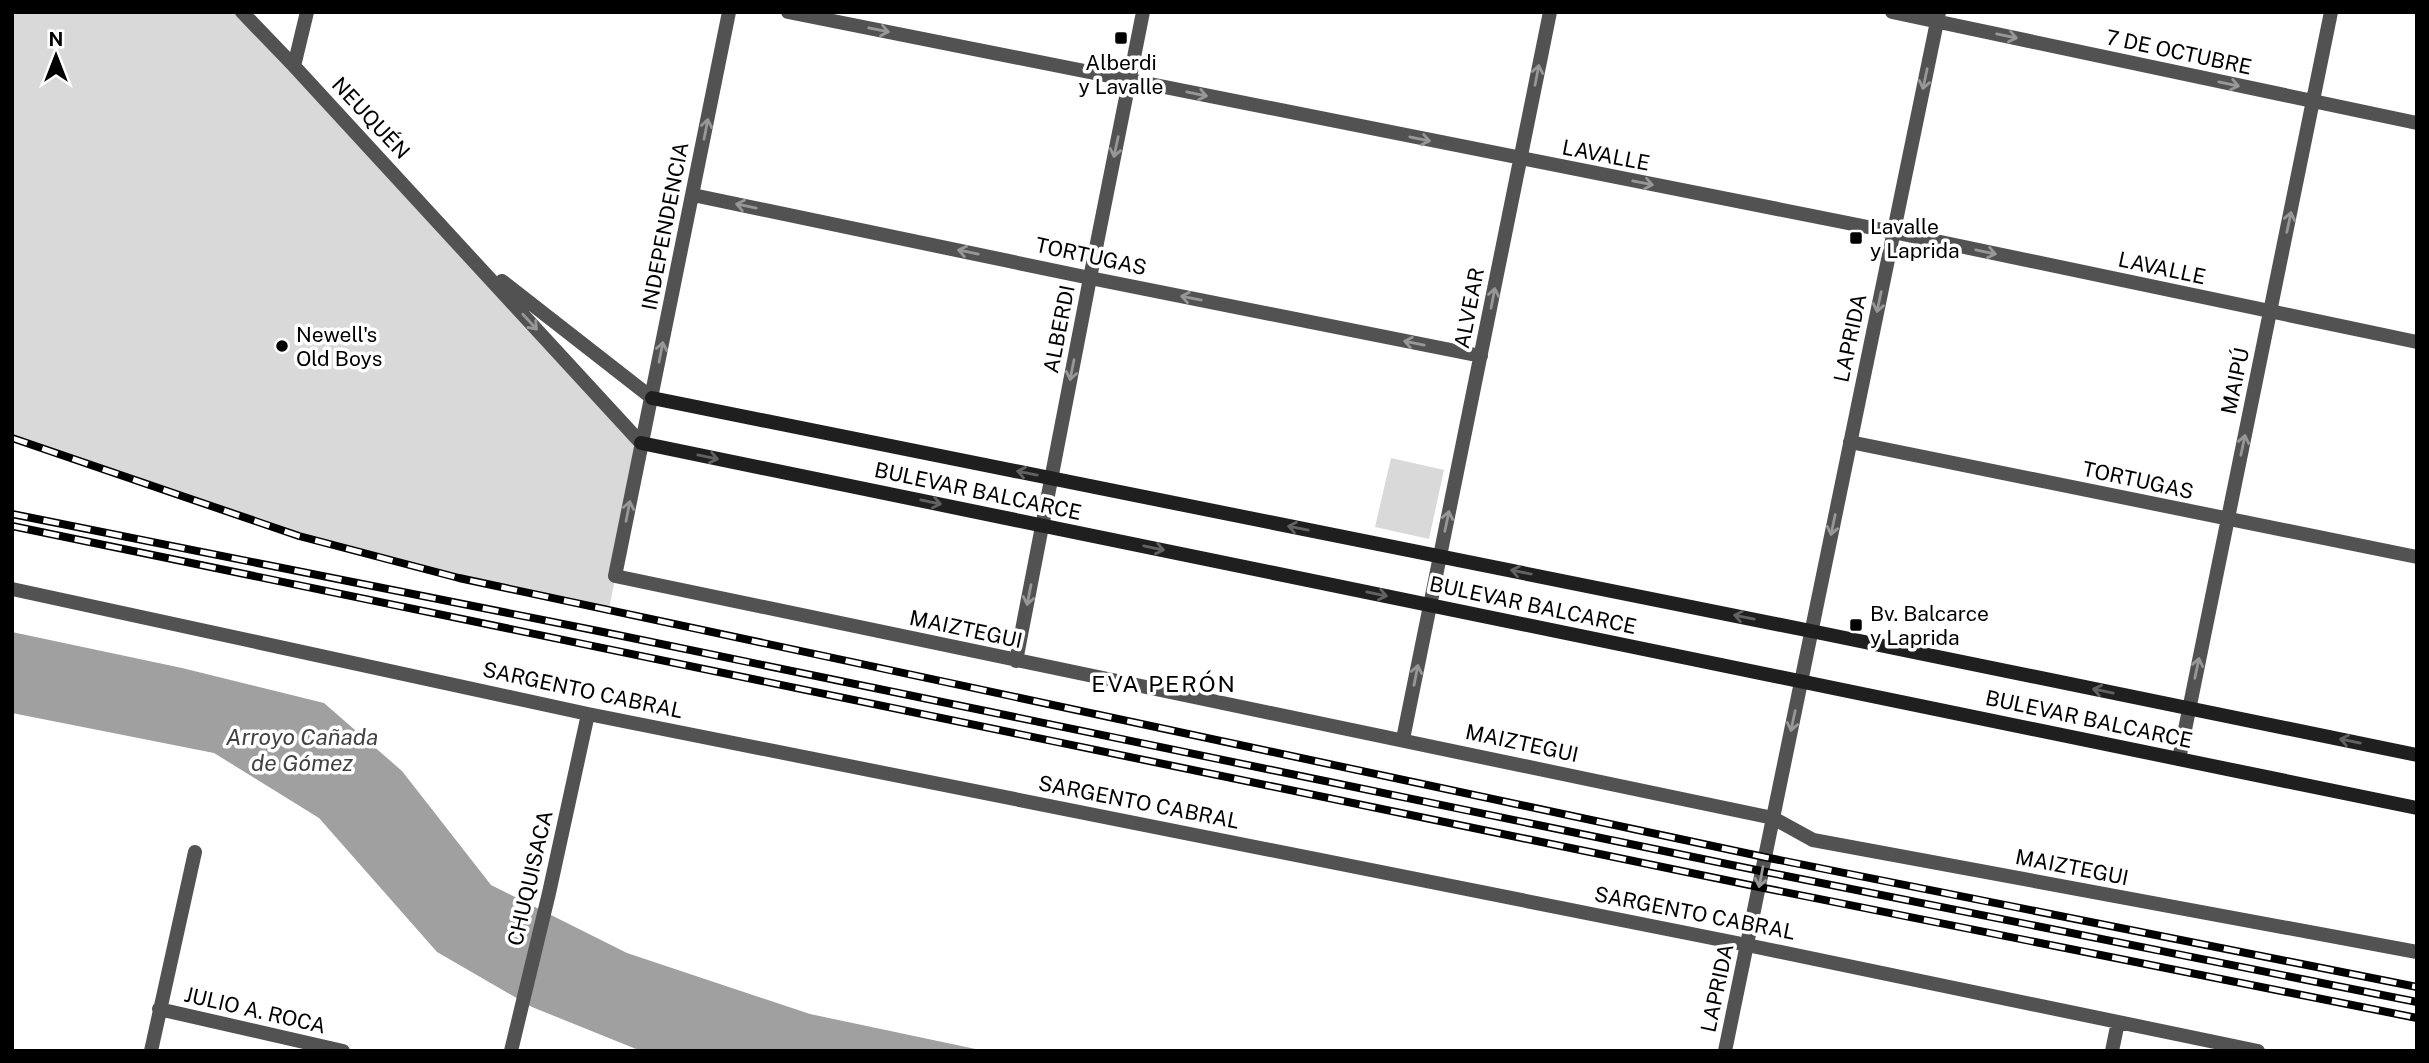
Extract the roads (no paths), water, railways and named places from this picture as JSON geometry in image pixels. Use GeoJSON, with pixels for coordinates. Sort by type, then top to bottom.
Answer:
{"type":"FeatureCollection","features":[{"type":"Feature","properties":{"kind":"main road","name":"BULEVAR BALCARCE"},"geometry":{"type":"LineString","coordinates":[[652,398],[2417,755]]}},
{"type":"Feature","properties":{"kind":"main road","name":"BULEVAR BALCARCE"},"geometry":{"type":"LineString","coordinates":[[641,445],[2417,808]]}},
{"type":"Feature","properties":{"kind":"street","name":"NEUQUÉN"},"geometry":{"type":"LineString","coordinates":[[242,12],[468,254],[641,445]]}},
{"type":"Feature","properties":{"kind":"street"},"geometry":{"type":"LineString","coordinates":[[294,66],[307,12]]}},
{"type":"Feature","properties":{"kind":"street","name":"INDEPENDENCIA"},"geometry":{"type":"LineString","coordinates":[[615,576],[729,12]]}},
{"type":"Feature","properties":{"kind":"street","name":"LAVALLE"},"geometry":{"type":"LineString","coordinates":[[788,12],[1520,160],[1894,232],[2417,342]]}},
{"type":"Feature","properties":{"kind":"street","name":"ALBERDI"},"geometry":{"type":"LineString","coordinates":[[1016,661],[1143,12]]}},
{"type":"Feature","properties":{"kind":"street","name":"ALVEAR"},"geometry":{"type":"LineString","coordinates":[[1403,739],[1550,12]]}},
{"type":"Feature","properties":{"kind":"street","name":"7 DE OCTUBRE"},"geometry":{"type":"LineString","coordinates":[[1892,12],[1938,17],[2417,123]]}},
{"type":"Feature","properties":{"kind":"street","name":"MAIPÚ"},"geometry":{"type":"LineString","coordinates":[[2179,759],[2332,12]]}},
{"type":"Feature","properties":{"kind":"street","name":"LAPRIDA"},"geometry":{"type":"LineString","coordinates":[[1725,1051],[1938,17]]}},
{"type":"Feature","properties":{"kind":"street","name":"TORTUGAS"},"geometry":{"type":"LineString","coordinates":[[693,194],[1090,278],[1481,356]]}},
{"type":"Feature","properties":{"kind":"street","name":"NEUQUÉN"},"geometry":{"type":"LineString","coordinates":[[468,254],[652,398]]}},
{"type":"Feature","properties":{"kind":"street","name":"TORTUGAS"},"geometry":{"type":"LineString","coordinates":[[1850,442],[2417,557]]}},
{"type":"Feature","properties":{"kind":"street","name":"MAIZTEGUI"},"geometry":{"type":"LineString","coordinates":[[615,576],[1016,661],[1774,814],[1812,840],[2417,952]]}},
{"type":"Feature","properties":{"kind":"street","name":"SARGENTO CABRAL"},"geometry":{"type":"LineString","coordinates":[[12,589],[588,713],[1747,944],[2258,1051]]}},
{"type":"Feature","properties":{"kind":"street","name":"CHUQUISACA"},"geometry":{"type":"LineString","coordinates":[[511,1051],[588,713]]}},
{"type":"Feature","properties":{"kind":"street"},"geometry":{"type":"LineString","coordinates":[[150,1051],[195,852]]}},
{"type":"Feature","properties":{"kind":"street","name":"JULIO A. ROCA"},"geometry":{"type":"LineString","coordinates":[[159,1009],[342,1051]]}},
{"type":"Feature","properties":{"kind":"street"},"geometry":{"type":"LineString","coordinates":[[2112,1051],[2118,1023]]}},
{"type":"Feature","properties":{"kind":"water","name":"Arroyo Cañada de Gómez"},"geometry":{"type":"Polygon","coordinates":[[[12,632],[182,668],[324,703],[402,771],[491,885],[627,953],[810,1014],[985,1051],[641,1051],[532,1007],[437,952],[319,818],[214,753],[12,713],[12,632]]]}},
{"type":"Feature","properties":{"kind":"railway"},"geometry":{"type":"LineString","coordinates":[[12,438],[299,536],[459,578],[1764,857],[2417,987]]}},
{"type":"Feature","properties":{"kind":"railway"},"geometry":{"type":"LineString","coordinates":[[12,514],[2417,1002]]}},
{"type":"Feature","properties":{"kind":"railway"},"geometry":{"type":"LineString","coordinates":[[12,526],[1759,887],[2417,1018]]}},
{"type":"Feature","properties":{"kind":"place","name":"Alberdi y Lavalle"},"geometry":{"type":"Point","coordinates":[1121,38]}},
{"type":"Feature","properties":{"kind":"place","name":"Lavalle y Laprida"},"geometry":{"type":"Point","coordinates":[1856,238]}},
{"type":"Feature","properties":{"kind":"place","name":"Newell's Old Boys"},"geometry":{"type":"Point","coordinates":[282,346]}},
{"type":"Feature","properties":{"kind":"place","name":"Bv. Balcarce y Laprida"},"geometry":{"type":"Point","coordinates":[1856,625]}},
{"type":"Feature","properties":{"kind":"district","name":"EVA PERÓN"},"geometry":{"type":"Point","coordinates":[1164,683]}}]}
